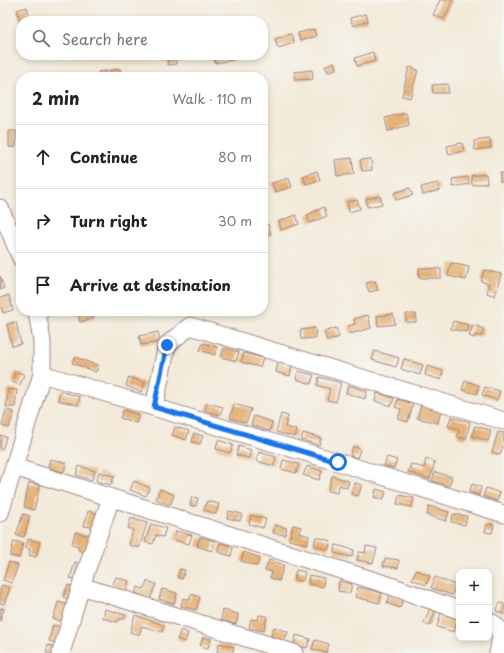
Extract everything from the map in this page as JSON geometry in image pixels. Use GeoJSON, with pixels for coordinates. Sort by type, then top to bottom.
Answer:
{"type":"FeatureCollection","features":[{"type":"Feature","properties":{"kind":"street"},"geometry":{"type":"LineString","coordinates":[[0,208],[16,246]]}},
{"type":"Feature","properties":{"kind":"street"},"geometry":{"type":"LineString","coordinates":[[0,513],[42,374],[42,342],[38,316]]}},
{"type":"Feature","properties":{"kind":"street"},"geometry":{"type":"LineString","coordinates":[[154,407],[167,345],[190,326],[504,421]]}},
{"type":"Feature","properties":{"kind":"street"},"geometry":{"type":"LineString","coordinates":[[42,374],[338,462],[504,514]]}},
{"type":"Feature","properties":{"kind":"street"},"geometry":{"type":"LineString","coordinates":[[14,467],[384,584],[456,609]]}},
{"type":"Feature","properties":{"kind":"street"},"geometry":{"type":"LineString","coordinates":[[61,653],[81,586],[111,498]]}},
{"type":"Feature","properties":{"kind":"street"},"geometry":{"type":"LineString","coordinates":[[81,586],[294,653]]}},
{"type":"Feature","properties":{"kind":"street"},"geometry":{"type":"LineString","coordinates":[[492,622],[500,630],[502,638],[498,653]]}},
{"type":"Feature","properties":{"kind":"building"},"geometry":{"type":"Polygon","coordinates":[[[440,0],[453,0],[444,19],[433,15],[440,0]]]}},
{"type":"Feature","properties":{"kind":"building"},"geometry":{"type":"Polygon","coordinates":[[[27,7],[30,16],[19,16],[17,10],[27,7]]]}},
{"type":"Feature","properties":{"kind":"building"},"geometry":{"type":"Polygon","coordinates":[[[366,14],[368,21],[353,26],[350,18],[366,14]]]}},
{"type":"Feature","properties":{"kind":"building"},"geometry":{"type":"Polygon","coordinates":[[[314,29],[316,36],[300,41],[298,33],[314,29]]]}},
{"type":"Feature","properties":{"kind":"building"},"geometry":{"type":"Polygon","coordinates":[[[291,34],[294,43],[278,48],[275,39],[291,34]]]}},
{"type":"Feature","properties":{"kind":"building"},"geometry":{"type":"Polygon","coordinates":[[[373,52],[375,61],[357,66],[355,58],[373,52]]]}},
{"type":"Feature","properties":{"kind":"building"},"geometry":{"type":"Polygon","coordinates":[[[167,60],[176,60],[176,64],[168,65],[167,60]]]}},
{"type":"Feature","properties":{"kind":"building"},"geometry":{"type":"Polygon","coordinates":[[[215,60],[233,60],[215,63],[215,60]]]}},
{"type":"Feature","properties":{"kind":"building"},"geometry":{"type":"Polygon","coordinates":[[[334,62],[336,69],[328,72],[325,66],[334,62]]]}},
{"type":"Feature","properties":{"kind":"building"},"geometry":{"type":"Polygon","coordinates":[[[409,67],[418,70],[410,98],[402,96],[409,67]]]}},
{"type":"Feature","properties":{"kind":"building"},"geometry":{"type":"Polygon","coordinates":[[[120,69],[121,72],[98,72],[120,69]]]}},
{"type":"Feature","properties":{"kind":"building"},"geometry":{"type":"Polygon","coordinates":[[[312,70],[313,79],[295,80],[294,72],[312,70]]]}},
{"type":"Feature","properties":{"kind":"building"},"geometry":{"type":"Polygon","coordinates":[[[448,84],[448,93],[433,93],[432,85],[448,84]]]}},
{"type":"Feature","properties":{"kind":"building"},"geometry":{"type":"Polygon","coordinates":[[[406,113],[409,125],[388,131],[385,118],[406,113]]]}},
{"type":"Feature","properties":{"kind":"building"},"geometry":{"type":"Polygon","coordinates":[[[9,131],[16,131],[16,147],[9,147],[9,131]]]}},
{"type":"Feature","properties":{"kind":"building"},"geometry":{"type":"Polygon","coordinates":[[[490,139],[491,148],[475,150],[474,141],[490,139]]]}},
{"type":"Feature","properties":{"kind":"building"},"geometry":{"type":"Polygon","coordinates":[[[462,143],[464,151],[449,154],[447,146],[462,143]]]}},
{"type":"Feature","properties":{"kind":"building"},"geometry":{"type":"Polygon","coordinates":[[[352,158],[354,174],[337,176],[335,160],[352,158]]]}},
{"type":"Feature","properties":{"kind":"building"},"geometry":{"type":"Polygon","coordinates":[[[371,159],[372,170],[362,171],[360,160],[371,159]]]}},
{"type":"Feature","properties":{"kind":"building"},"geometry":{"type":"Polygon","coordinates":[[[317,171],[320,180],[306,184],[303,176],[317,171]]]}},
{"type":"Feature","properties":{"kind":"building"},"geometry":{"type":"Polygon","coordinates":[[[500,173],[504,173],[504,181],[500,182],[500,173]]]}},
{"type":"Feature","properties":{"kind":"building"},"geometry":{"type":"Polygon","coordinates":[[[486,174],[487,183],[472,185],[471,176],[486,174]]]}},
{"type":"Feature","properties":{"kind":"building"},"geometry":{"type":"Polygon","coordinates":[[[468,177],[469,184],[453,187],[452,179],[468,177]]]}},
{"type":"Feature","properties":{"kind":"building"},"geometry":{"type":"Polygon","coordinates":[[[289,178],[292,187],[275,192],[272,183],[289,178]]]}},
{"type":"Feature","properties":{"kind":"building"},"geometry":{"type":"Polygon","coordinates":[[[438,183],[440,190],[423,195],[421,187],[438,183]]]}},
{"type":"Feature","properties":{"kind":"building"},"geometry":{"type":"Polygon","coordinates":[[[410,188],[413,195],[396,200],[394,193],[410,188]]]}},
{"type":"Feature","properties":{"kind":"building"},"geometry":{"type":"Polygon","coordinates":[[[380,196],[382,204],[367,207],[366,199],[380,196]]]}},
{"type":"Feature","properties":{"kind":"building"},"geometry":{"type":"Polygon","coordinates":[[[357,200],[360,209],[349,212],[347,202],[357,200]]]}},
{"type":"Feature","properties":{"kind":"building"},"geometry":{"type":"Polygon","coordinates":[[[324,207],[327,216],[310,223],[307,215],[324,207]]]}},
{"type":"Feature","properties":{"kind":"building"},"geometry":{"type":"Polygon","coordinates":[[[296,215],[299,224],[281,230],[279,221],[296,215]]]}},
{"type":"Feature","properties":{"kind":"building"},"geometry":{"type":"Polygon","coordinates":[[[268,224],[271,234],[268,235],[268,224]]]}},
{"type":"Feature","properties":{"kind":"building"},"geometry":{"type":"Polygon","coordinates":[[[451,263],[469,267],[466,280],[448,276],[451,263]]]}},
{"type":"Feature","properties":{"kind":"building"},"geometry":{"type":"Polygon","coordinates":[[[419,268],[441,269],[441,278],[419,278],[419,268]]]}},
{"type":"Feature","properties":{"kind":"building"},"geometry":{"type":"Polygon","coordinates":[[[484,270],[501,274],[495,296],[487,293],[489,284],[481,281],[484,270]]]}},
{"type":"Feature","properties":{"kind":"building"},"geometry":{"type":"Polygon","coordinates":[[[0,276],[4,288],[0,290],[0,276]]]}},
{"type":"Feature","properties":{"kind":"building"},"geometry":{"type":"Polygon","coordinates":[[[375,281],[378,290],[369,292],[366,283],[375,281]]]}},
{"type":"Feature","properties":{"kind":"building"},"geometry":{"type":"Polygon","coordinates":[[[9,295],[13,310],[3,313],[0,298],[9,295]]]}},
{"type":"Feature","properties":{"kind":"building"},"geometry":{"type":"Polygon","coordinates":[[[393,314],[395,324],[378,326],[377,316],[393,314]]]}},
{"type":"Feature","properties":{"kind":"building"},"geometry":{"type":"Polygon","coordinates":[[[406,314],[416,314],[416,322],[406,322],[406,314]]]}},
{"type":"Feature","properties":{"kind":"building"},"geometry":{"type":"Polygon","coordinates":[[[368,315],[371,328],[350,334],[348,326],[355,324],[354,319],[368,315]]]}},
{"type":"Feature","properties":{"kind":"building"},"geometry":{"type":"Polygon","coordinates":[[[79,316],[93,316],[94,318],[80,322],[79,316]]]}},
{"type":"Feature","properties":{"kind":"building"},"geometry":{"type":"Polygon","coordinates":[[[453,321],[469,325],[467,332],[451,329],[453,321]]]}},
{"type":"Feature","properties":{"kind":"building"},"geometry":{"type":"Polygon","coordinates":[[[16,322],[21,344],[12,346],[7,324],[16,322]]]}},
{"type":"Feature","properties":{"kind":"building"},"geometry":{"type":"Polygon","coordinates":[[[473,325],[484,329],[481,337],[476,335],[474,338],[469,336],[473,325]]]}},
{"type":"Feature","properties":{"kind":"building"},"geometry":{"type":"Polygon","coordinates":[[[315,328],[316,338],[301,339],[300,330],[315,328]]]}},
{"type":"Feature","properties":{"kind":"building"},"geometry":{"type":"Polygon","coordinates":[[[336,328],[339,337],[327,341],[324,332],[336,328]]]}},
{"type":"Feature","properties":{"kind":"building"},"geometry":{"type":"Polygon","coordinates":[[[158,332],[160,342],[141,345],[139,336],[158,332]]]}},
{"type":"Feature","properties":{"kind":"building"},"geometry":{"type":"Polygon","coordinates":[[[203,343],[217,347],[215,355],[200,350],[203,343]]]}},
{"type":"Feature","properties":{"kind":"building"},"geometry":{"type":"Polygon","coordinates":[[[224,348],[239,352],[236,361],[221,357],[224,348]]]}},
{"type":"Feature","properties":{"kind":"building"},"geometry":{"type":"Polygon","coordinates":[[[375,351],[399,358],[396,367],[372,360],[375,351]]]}},
{"type":"Feature","properties":{"kind":"building"},"geometry":{"type":"Polygon","coordinates":[[[244,353],[263,358],[260,367],[241,362],[244,353]]]}},
{"type":"Feature","properties":{"kind":"building"},"geometry":{"type":"Polygon","coordinates":[[[75,357],[99,366],[96,372],[72,363],[75,357]]]}},
{"type":"Feature","properties":{"kind":"building"},"geometry":{"type":"Polygon","coordinates":[[[404,359],[423,365],[420,375],[401,369],[404,359]]]}},
{"type":"Feature","properties":{"kind":"building"},"geometry":{"type":"Polygon","coordinates":[[[278,363],[292,366],[290,376],[276,372],[278,363]]]}},
{"type":"Feature","properties":{"kind":"building"},"geometry":{"type":"Polygon","coordinates":[[[427,366],[443,371],[441,380],[425,375],[427,366]]]}},
{"type":"Feature","properties":{"kind":"building"},"geometry":{"type":"Polygon","coordinates":[[[298,371],[314,375],[311,384],[296,379],[298,371]]]}},
{"type":"Feature","properties":{"kind":"building"},"geometry":{"type":"Polygon","coordinates":[[[15,372],[24,374],[20,385],[12,382],[15,372]]]}},
{"type":"Feature","properties":{"kind":"building"},"geometry":{"type":"Polygon","coordinates":[[[129,377],[145,383],[141,392],[126,386],[129,377]]]}},
{"type":"Feature","properties":{"kind":"building"},"geometry":{"type":"Polygon","coordinates":[[[319,377],[341,383],[336,402],[327,400],[330,389],[317,385],[319,377]]]}},
{"type":"Feature","properties":{"kind":"building"},"geometry":{"type":"Polygon","coordinates":[[[465,381],[479,385],[477,394],[462,390],[465,381]]]}},
{"type":"Feature","properties":{"kind":"building"},"geometry":{"type":"Polygon","coordinates":[[[348,385],[367,391],[365,399],[346,393],[348,385]]]}},
{"type":"Feature","properties":{"kind":"building"},"geometry":{"type":"Polygon","coordinates":[[[485,387],[500,391],[497,400],[482,395],[485,387]]]}},
{"type":"Feature","properties":{"kind":"building"},"geometry":{"type":"Polygon","coordinates":[[[8,389],[17,390],[15,407],[6,407],[8,389]]]}},
{"type":"Feature","properties":{"kind":"building"},"geometry":{"type":"Polygon","coordinates":[[[60,391],[80,397],[78,405],[58,400],[60,391]]]}},
{"type":"Feature","properties":{"kind":"building"},"geometry":{"type":"Polygon","coordinates":[[[377,393],[394,398],[391,406],[375,401],[377,393]]]}},
{"type":"Feature","properties":{"kind":"building"},"geometry":{"type":"Polygon","coordinates":[[[398,399],[413,404],[408,422],[398,419],[401,409],[395,407],[398,399]]]}},
{"type":"Feature","properties":{"kind":"building"},"geometry":{"type":"Polygon","coordinates":[[[207,403],[223,407],[220,415],[205,411],[207,403]]]}},
{"type":"Feature","properties":{"kind":"building"},"geometry":{"type":"Polygon","coordinates":[[[234,404],[251,409],[246,423],[230,418],[234,404]]]}},
{"type":"Feature","properties":{"kind":"building"},"geometry":{"type":"Polygon","coordinates":[[[421,405],[441,410],[438,423],[417,418],[421,405]]]}},
{"type":"Feature","properties":{"kind":"building"},"geometry":{"type":"Polygon","coordinates":[[[6,410],[14,412],[9,428],[2,426],[6,410]]]}},
{"type":"Feature","properties":{"kind":"building"},"geometry":{"type":"Polygon","coordinates":[[[123,410],[139,415],[136,423],[120,418],[123,410]]]}},
{"type":"Feature","properties":{"kind":"building"},"geometry":{"type":"Polygon","coordinates":[[[281,414],[288,416],[285,427],[297,430],[295,437],[276,432],[281,414]]]}},
{"type":"Feature","properties":{"kind":"building"},"geometry":{"type":"Polygon","coordinates":[[[254,416],[272,422],[270,431],[251,425],[254,416]]]}},
{"type":"Feature","properties":{"kind":"building"},"geometry":{"type":"Polygon","coordinates":[[[451,417],[470,422],[466,439],[457,437],[459,429],[448,426],[451,417]]]}},
{"type":"Feature","properties":{"kind":"building"},"geometry":{"type":"Polygon","coordinates":[[[475,426],[491,430],[488,441],[472,436],[475,426]]]}},
{"type":"Feature","properties":{"kind":"building"},"geometry":{"type":"Polygon","coordinates":[[[175,427],[189,431],[186,440],[172,435],[175,427]]]}},
{"type":"Feature","properties":{"kind":"building"},"geometry":{"type":"Polygon","coordinates":[[[498,432],[504,433],[504,443],[500,455],[492,452],[498,432]]]}},
{"type":"Feature","properties":{"kind":"building"},"geometry":{"type":"Polygon","coordinates":[[[194,433],[203,436],[200,444],[192,442],[194,433]]]}},
{"type":"Feature","properties":{"kind":"building"},"geometry":{"type":"Polygon","coordinates":[[[303,433],[321,438],[319,445],[301,440],[303,433]]]}},
{"type":"Feature","properties":{"kind":"building"},"geometry":{"type":"Polygon","coordinates":[[[0,435],[6,437],[2,450],[0,449],[0,435]]]}},
{"type":"Feature","properties":{"kind":"building"},"geometry":{"type":"Polygon","coordinates":[[[218,440],[233,445],[230,453],[216,449],[218,440]]]}},
{"type":"Feature","properties":{"kind":"building"},"geometry":{"type":"Polygon","coordinates":[[[239,446],[251,450],[249,458],[236,455],[239,446]]]}},
{"type":"Feature","properties":{"kind":"building"},"geometry":{"type":"Polygon","coordinates":[[[353,446],[360,449],[357,458],[350,455],[353,446]]]}},
{"type":"Feature","properties":{"kind":"building"},"geometry":{"type":"Polygon","coordinates":[[[259,452],[276,457],[274,466],[256,461],[259,452]]]}},
{"type":"Feature","properties":{"kind":"building"},"geometry":{"type":"Polygon","coordinates":[[[387,457],[397,460],[394,468],[384,466],[387,457]]]}},
{"type":"Feature","properties":{"kind":"building"},"geometry":{"type":"Polygon","coordinates":[[[50,459],[66,463],[64,472],[48,468],[50,459]]]}},
{"type":"Feature","properties":{"kind":"building"},"geometry":{"type":"Polygon","coordinates":[[[426,459],[435,462],[430,479],[408,472],[411,464],[424,468],[426,459]]]}},
{"type":"Feature","properties":{"kind":"building"},"geometry":{"type":"Polygon","coordinates":[[[283,460],[299,464],[296,473],[281,469],[283,460]]]}},
{"type":"Feature","properties":{"kind":"building"},"geometry":{"type":"Polygon","coordinates":[[[79,466],[95,471],[92,480],[76,475],[79,466]]]}},
{"type":"Feature","properties":{"kind":"building"},"geometry":{"type":"Polygon","coordinates":[[[307,466],[322,471],[319,480],[303,475],[307,466]]]}},
{"type":"Feature","properties":{"kind":"building"},"geometry":{"type":"Polygon","coordinates":[[[99,472],[114,476],[111,485],[96,481],[99,472]]]}},
{"type":"Feature","properties":{"kind":"building"},"geometry":{"type":"Polygon","coordinates":[[[435,472],[452,477],[449,486],[432,481],[435,472]]]}},
{"type":"Feature","properties":{"kind":"building"},"geometry":{"type":"Polygon","coordinates":[[[332,476],[349,481],[347,488],[339,485],[337,493],[328,491],[332,476]]]}},
{"type":"Feature","properties":{"kind":"building"},"geometry":{"type":"Polygon","coordinates":[[[134,481],[150,488],[146,496],[130,490],[134,481]]]}},
{"type":"Feature","properties":{"kind":"building"},"geometry":{"type":"Polygon","coordinates":[[[29,483],[40,485],[34,510],[24,507],[29,483]]]}},
{"type":"Feature","properties":{"kind":"building"},"geometry":{"type":"Polygon","coordinates":[[[355,483],[362,485],[358,496],[351,494],[355,483]]]}},
{"type":"Feature","properties":{"kind":"building"},"geometry":{"type":"Polygon","coordinates":[[[472,484],[481,487],[479,495],[469,492],[472,484]]]}},
{"type":"Feature","properties":{"kind":"building"},"geometry":{"type":"Polygon","coordinates":[[[486,488],[500,493],[497,501],[483,496],[486,488]]]}},
{"type":"Feature","properties":{"kind":"building"},"geometry":{"type":"Polygon","coordinates":[[[160,489],[174,495],[170,505],[156,499],[160,489]]]}},
{"type":"Feature","properties":{"kind":"building"},"geometry":{"type":"Polygon","coordinates":[[[376,489],[386,492],[383,500],[374,497],[376,489]]]}},
{"type":"Feature","properties":{"kind":"building"},"geometry":{"type":"Polygon","coordinates":[[[399,495],[414,498],[412,507],[397,504],[399,495]]]}},
{"type":"Feature","properties":{"kind":"building"},"geometry":{"type":"Polygon","coordinates":[[[192,497],[198,498],[196,506],[190,505],[192,497]]]}},
{"type":"Feature","properties":{"kind":"building"},"geometry":{"type":"Polygon","coordinates":[[[207,501],[219,504],[216,514],[204,510],[207,501]]]}},
{"type":"Feature","properties":{"kind":"building"},"geometry":{"type":"Polygon","coordinates":[[[429,506],[449,512],[446,521],[427,515],[429,506]]]}},
{"type":"Feature","properties":{"kind":"building"},"geometry":{"type":"Polygon","coordinates":[[[88,511],[96,513],[92,527],[84,526],[88,511]]]}},
{"type":"Feature","properties":{"kind":"building"},"geometry":{"type":"Polygon","coordinates":[[[229,511],[242,514],[240,521],[227,518],[229,511]]]}},
{"type":"Feature","properties":{"kind":"building"},"geometry":{"type":"Polygon","coordinates":[[[23,514],[30,516],[24,537],[16,535],[23,514]]]}},
{"type":"Feature","properties":{"kind":"building"},"geometry":{"type":"Polygon","coordinates":[[[453,514],[467,516],[465,525],[451,522],[453,514]]]}},
{"type":"Feature","properties":{"kind":"building"},"geometry":{"type":"Polygon","coordinates":[[[251,515],[266,519],[263,528],[249,524],[251,515]]]}},
{"type":"Feature","properties":{"kind":"building"},"geometry":{"type":"Polygon","coordinates":[[[131,518],[147,523],[139,548],[129,545],[133,530],[128,528],[131,518]]]}},
{"type":"Feature","properties":{"kind":"building"},"geometry":{"type":"Polygon","coordinates":[[[151,524],[166,528],[163,537],[156,535],[153,544],[145,542],[151,524]]]}},
{"type":"Feature","properties":{"kind":"building"},"geometry":{"type":"Polygon","coordinates":[[[487,524],[494,525],[492,533],[485,532],[487,524]]]}},
{"type":"Feature","properties":{"kind":"building"},"geometry":{"type":"Polygon","coordinates":[[[275,525],[287,528],[285,535],[273,533],[275,525]]]}},
{"type":"Feature","properties":{"kind":"building"},"geometry":{"type":"Polygon","coordinates":[[[293,525],[301,527],[299,533],[309,536],[307,544],[289,540],[293,525]]]}},
{"type":"Feature","properties":{"kind":"building"},"geometry":{"type":"Polygon","coordinates":[[[176,531],[192,535],[189,544],[174,540],[176,531]]]}},
{"type":"Feature","properties":{"kind":"building"},"geometry":{"type":"Polygon","coordinates":[[[75,532],[90,536],[85,553],[78,550],[79,546],[72,544],[75,532]]]}},
{"type":"Feature","properties":{"kind":"building"},"geometry":{"type":"Polygon","coordinates":[[[200,537],[215,541],[212,551],[197,546],[200,537]]]}},
{"type":"Feature","properties":{"kind":"building"},"geometry":{"type":"Polygon","coordinates":[[[316,537],[331,541],[328,550],[314,545],[316,537]]]}},
{"type":"Feature","properties":{"kind":"building"},"geometry":{"type":"Polygon","coordinates":[[[28,539],[40,542],[36,557],[29,555],[30,549],[26,548],[28,539]]]}},
{"type":"Feature","properties":{"kind":"building"},"geometry":{"type":"Polygon","coordinates":[[[14,541],[23,543],[19,558],[10,556],[14,541]]]}},
{"type":"Feature","properties":{"kind":"building"},"geometry":{"type":"Polygon","coordinates":[[[220,543],[233,547],[231,556],[218,552],[220,543]]]}},
{"type":"Feature","properties":{"kind":"building"},"geometry":{"type":"Polygon","coordinates":[[[336,545],[354,550],[352,557],[334,553],[336,545]]]}},
{"type":"Feature","properties":{"kind":"building"},"geometry":{"type":"Polygon","coordinates":[[[366,546],[377,548],[373,563],[357,560],[359,552],[365,553],[366,546]]]}},
{"type":"Feature","properties":{"kind":"building"},"geometry":{"type":"Polygon","coordinates":[[[244,552],[260,558],[257,566],[241,561],[244,552]]]}},
{"type":"Feature","properties":{"kind":"building"},"geometry":{"type":"Polygon","coordinates":[[[385,558],[399,560],[398,568],[383,566],[385,558]]]}},
{"type":"Feature","properties":{"kind":"building"},"geometry":{"type":"Polygon","coordinates":[[[269,560],[284,565],[279,581],[270,578],[272,572],[265,570],[269,560]]]}},
{"type":"Feature","properties":{"kind":"building"},"geometry":{"type":"Polygon","coordinates":[[[9,562],[18,565],[12,583],[3,580],[9,562]]]}},
{"type":"Feature","properties":{"kind":"building"},"geometry":{"type":"Polygon","coordinates":[[[75,562],[83,565],[78,580],[70,578],[75,562]]]}},
{"type":"Feature","properties":{"kind":"building"},"geometry":{"type":"Polygon","coordinates":[[[180,569],[185,570],[182,579],[177,577],[180,569]]]}},
{"type":"Feature","properties":{"kind":"building"},"geometry":{"type":"Polygon","coordinates":[[[296,570],[305,572],[303,581],[294,580],[296,570]]]}},
{"type":"Feature","properties":{"kind":"building"},"geometry":{"type":"Polygon","coordinates":[[[416,570],[430,576],[426,585],[412,579],[416,570]]]}},
{"type":"Feature","properties":{"kind":"building"},"geometry":{"type":"Polygon","coordinates":[[[309,575],[324,578],[323,587],[308,584],[309,575]]]}},
{"type":"Feature","properties":{"kind":"building"},"geometry":{"type":"Polygon","coordinates":[[[116,577],[129,581],[126,592],[112,587],[116,577]]]}},
{"type":"Feature","properties":{"kind":"building"},"geometry":{"type":"Polygon","coordinates":[[[435,577],[455,585],[452,595],[431,588],[435,577]]]}},
{"type":"Feature","properties":{"kind":"building"},"geometry":{"type":"Polygon","coordinates":[[[147,581],[156,584],[150,599],[135,593],[138,587],[144,589],[147,581]]]}},
{"type":"Feature","properties":{"kind":"building"},"geometry":{"type":"Polygon","coordinates":[[[339,581],[352,584],[350,593],[338,591],[339,581]]]}},
{"type":"Feature","properties":{"kind":"building"},"geometry":{"type":"Polygon","coordinates":[[[2,585],[10,588],[4,604],[0,603],[0,591],[2,585]]]}},
{"type":"Feature","properties":{"kind":"building"},"geometry":{"type":"Polygon","coordinates":[[[68,585],[75,588],[70,601],[63,597],[68,585]]]}},
{"type":"Feature","properties":{"kind":"building"},"geometry":{"type":"Polygon","coordinates":[[[358,587],[382,593],[379,603],[355,597],[358,587]]]}},
{"type":"Feature","properties":{"kind":"building"},"geometry":{"type":"Polygon","coordinates":[[[162,589],[177,593],[174,604],[159,599],[162,589]]]}},
{"type":"Feature","properties":{"kind":"building"},"geometry":{"type":"Polygon","coordinates":[[[191,594],[200,597],[196,610],[181,606],[183,598],[190,600],[191,594]]]}},
{"type":"Feature","properties":{"kind":"building"},"geometry":{"type":"Polygon","coordinates":[[[390,595],[403,599],[400,608],[387,603],[390,595]]]}},
{"type":"Feature","properties":{"kind":"building"},"geometry":{"type":"Polygon","coordinates":[[[58,602],[69,605],[64,622],[53,619],[58,602]]]}},
{"type":"Feature","properties":{"kind":"building"},"geometry":{"type":"Polygon","coordinates":[[[500,603],[504,604],[504,614],[496,611],[500,603]]]}},
{"type":"Feature","properties":{"kind":"building"},"geometry":{"type":"Polygon","coordinates":[[[0,608],[4,609],[0,621],[0,608]]]}},
{"type":"Feature","properties":{"kind":"building"},"geometry":{"type":"Polygon","coordinates":[[[430,608],[436,610],[430,626],[424,623],[430,608]]]}},
{"type":"Feature","properties":{"kind":"building"},"geometry":{"type":"Polygon","coordinates":[[[105,609],[126,615],[124,619],[119,619],[117,622],[103,618],[105,609]]]}},
{"type":"Feature","properties":{"kind":"building"},"geometry":{"type":"Polygon","coordinates":[[[442,609],[456,614],[456,625],[454,632],[437,627],[442,609]]]}},
{"type":"Feature","properties":{"kind":"building"},"geometry":{"type":"Polygon","coordinates":[[[223,610],[238,614],[236,624],[221,620],[223,610]]]}},
{"type":"Feature","properties":{"kind":"building"},"geometry":{"type":"Polygon","coordinates":[[[135,615],[164,625],[162,632],[142,626],[139,635],[130,632],[135,615]]]}},
{"type":"Feature","properties":{"kind":"building"},"geometry":{"type":"Polygon","coordinates":[[[259,615],[267,616],[264,631],[249,628],[251,619],[258,620],[259,615]]]}},
{"type":"Feature","properties":{"kind":"building"},"geometry":{"type":"Polygon","coordinates":[[[53,625],[62,627],[58,644],[49,641],[53,625]]]}},
{"type":"Feature","properties":{"kind":"building"},"geometry":{"type":"Polygon","coordinates":[[[274,627],[288,632],[284,641],[271,636],[274,627]]]}},
{"type":"Feature","properties":{"kind":"building"},"geometry":{"type":"Polygon","coordinates":[[[181,630],[188,633],[185,642],[177,639],[181,630]]]}},
{"type":"Feature","properties":{"kind":"building"},"geometry":{"type":"Polygon","coordinates":[[[296,635],[310,639],[307,648],[294,645],[296,635]]]}},
{"type":"Feature","properties":{"kind":"building"},"geometry":{"type":"Polygon","coordinates":[[[203,637],[211,639],[208,648],[200,646],[203,637]]]}},
{"type":"Feature","properties":{"kind":"building"},"geometry":{"type":"Polygon","coordinates":[[[315,640],[329,644],[326,653],[312,649],[315,640]]]}},
{"type":"Feature","properties":{"kind":"building"},"geometry":{"type":"Polygon","coordinates":[[[219,643],[234,647],[232,653],[217,652],[219,643]]]}},
{"type":"Feature","properties":{"kind":"building"},"geometry":{"type":"Polygon","coordinates":[[[48,645],[56,647],[55,653],[46,653],[48,645]]]}},
{"type":"Feature","properties":{"kind":"route"},"geometry":{"type":"LineString","coordinates":[[167,345],[154,407],[338,462]]}}]}
